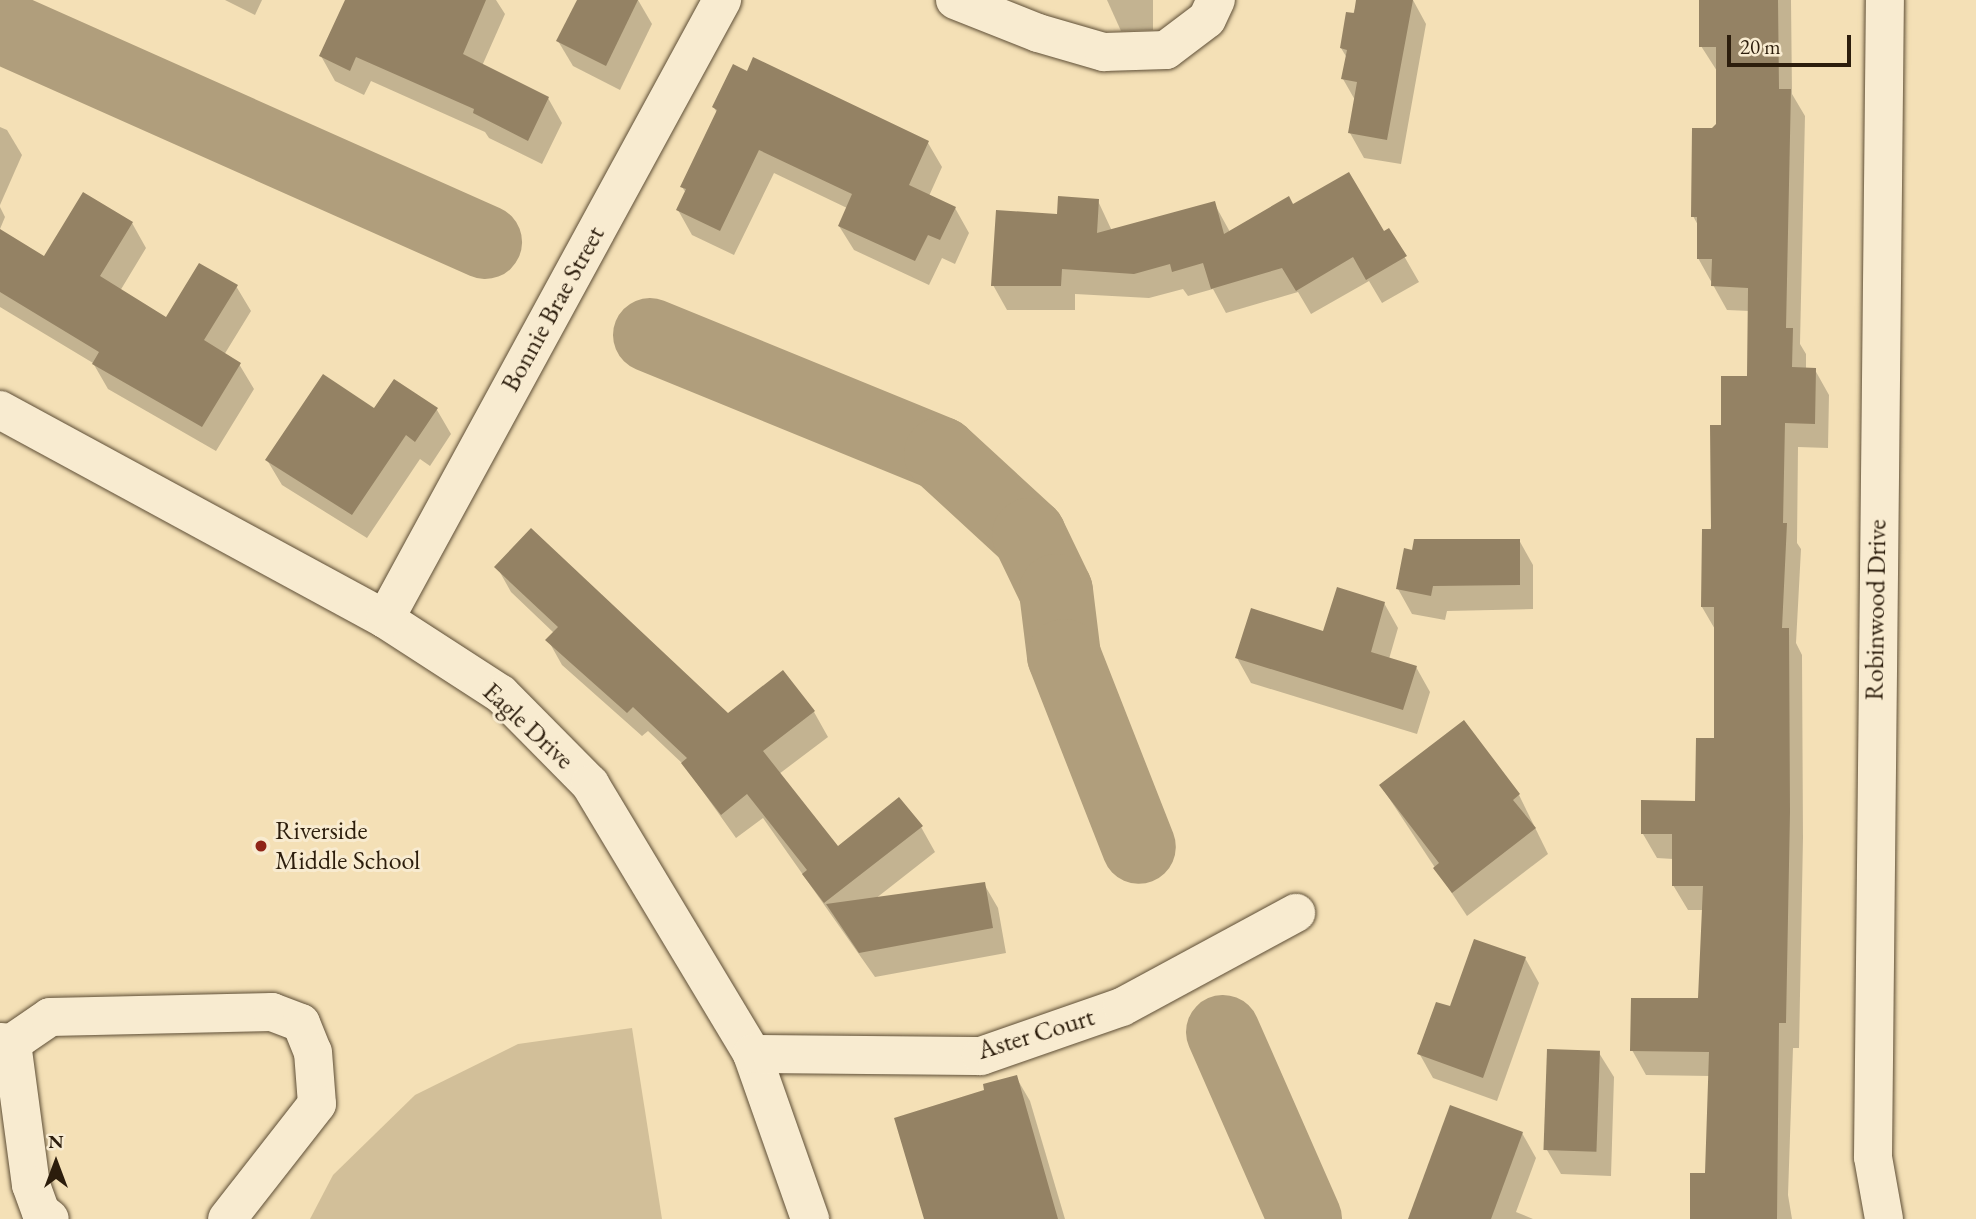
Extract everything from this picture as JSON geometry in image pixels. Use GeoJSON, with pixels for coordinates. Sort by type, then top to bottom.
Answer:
{"type":"FeatureCollection","features":[{"type":"Feature","properties":{"kind":"street","name":"Bonnie Brae Street"},"geometry":{"type":"LineString","coordinates":[[385,619],[722,0]]}},
{"type":"Feature","properties":{"kind":"street"},"geometry":{"type":"LineString","coordinates":[[955,0],[1038,33],[1104,52],[1166,50],[1207,19],[1216,0]]}},
{"type":"Feature","properties":{"kind":"street","name":"Robinwood Drive"},"geometry":{"type":"LineString","coordinates":[[1884,1219],[1873,1157],[1873,1102],[1885,0]]}},
{"type":"Feature","properties":{"kind":"street","name":"Eagle Drive"},"geometry":{"type":"LineString","coordinates":[[0,410],[385,619],[501,694],[590,784],[752,1054],[810,1219]]}},
{"type":"Feature","properties":{"kind":"street","name":"Aster Court"},"geometry":{"type":"LineString","coordinates":[[752,1054],[981,1056],[1122,1007],[1296,913]]}},
{"type":"Feature","properties":{"kind":"street"},"geometry":{"type":"LineString","coordinates":[[50,1219],[41,1212],[31,1185],[6,1043],[50,1017],[272,1013],[301,1023],[313,1052],[317,1104],[228,1219]]}},
{"type":"Feature","properties":{"kind":"shaded area"},"geometry":{"type":"Polygon","coordinates":[[[632,1028],[662,1219],[310,1219],[333,1175],[415,1095],[518,1044],[632,1028]]]}},
{"type":"Feature","properties":{"kind":"building"},"geometry":{"type":"Polygon","coordinates":[[[345,0],[486,0],[463,54],[549,97],[528,141],[473,113],[474,109],[356,57],[350,71],[319,56],[345,0]]]}},
{"type":"Feature","properties":{"kind":"building"},"geometry":{"type":"Polygon","coordinates":[[[577,0],[638,0],[606,66],[556,41],[577,0]]]}},
{"type":"Feature","properties":{"kind":"building"},"geometry":{"type":"Polygon","coordinates":[[[1356,0],[1413,0],[1387,140],[1348,133],[1357,82],[1341,79],[1347,50],[1340,48],[1346,12],[1354,13],[1356,0]]]}},
{"type":"Feature","properties":{"kind":"building"},"geometry":{"type":"Polygon","coordinates":[[[1699,0],[1778,0],[1779,89],[1791,89],[1786,328],[1793,328],[1792,367],[1816,368],[1815,424],[1785,423],[1783,523],[1787,523],[1782,628],[1789,628],[1790,812],[1786,1023],[1779,1023],[1777,1219],[1690,1219],[1690,1173],[1705,1173],[1709,1052],[1630,1051],[1631,998],[1698,998],[1703,886],[1672,886],[1672,834],[1641,834],[1641,800],[1695,801],[1696,738],[1714,738],[1714,607],[1701,607],[1702,529],[1711,529],[1710,425],[1721,425],[1721,376],[1747,376],[1748,288],[1711,286],[1712,259],[1697,259],[1697,217],[1691,217],[1692,128],[1712,128],[1716,124],[1716,47],[1699,47],[1699,0]]]}},
{"type":"Feature","properties":{"kind":"building"},"geometry":{"type":"Polygon","coordinates":[[[753,57],[929,141],[909,185],[956,207],[940,240],[928,235],[915,261],[838,226],[852,194],[759,150],[720,231],[676,210],[686,189],[680,187],[717,110],[712,107],[733,64],[747,71],[753,57]]]}},
{"type":"Feature","properties":{"kind":"building"},"geometry":{"type":"Polygon","coordinates":[[[1349,172],[1384,231],[1389,228],[1407,256],[1366,280],[1353,257],[1296,291],[1282,268],[1211,289],[1203,263],[1172,272],[1170,264],[1134,274],[1062,269],[1061,286],[991,286],[996,210],[1057,214],[1058,196],[1099,199],[1097,233],[1215,201],[1224,234],[1289,196],[1293,204],[1349,172]]]}},
{"type":"Feature","properties":{"kind":"building"},"geometry":{"type":"Polygon","coordinates":[[[83,192],[133,222],[100,276],[166,317],[199,263],[238,285],[204,340],[241,363],[202,427],[92,364],[99,352],[0,292],[0,229],[44,256],[83,192]]]}},
{"type":"Feature","properties":{"kind":"building"},"geometry":{"type":"Polygon","coordinates":[[[323,374],[374,408],[394,379],[438,408],[415,442],[406,435],[352,515],[265,460],[323,374]]]}},
{"type":"Feature","properties":{"kind":"building"},"geometry":{"type":"Polygon","coordinates":[[[531,528],[728,713],[783,670],[815,711],[763,751],[838,846],[899,797],[923,826],[824,903],[802,874],[807,870],[747,794],[721,815],[681,763],[687,758],[633,707],[627,713],[545,640],[558,627],[494,567],[531,528]]]}},
{"type":"Feature","properties":{"kind":"building"},"geometry":{"type":"Polygon","coordinates":[[[1414,539],[1520,539],[1520,585],[1433,586],[1431,596],[1396,589],[1404,548],[1412,550],[1414,539]]]}},
{"type":"Feature","properties":{"kind":"building"},"geometry":{"type":"Polygon","coordinates":[[[1337,587],[1385,602],[1371,652],[1417,666],[1403,710],[1235,658],[1251,608],[1323,631],[1337,587]]]}},
{"type":"Feature","properties":{"kind":"building"},"geometry":{"type":"Polygon","coordinates":[[[1464,720],[1520,794],[1513,800],[1536,828],[1452,893],[1433,868],[1439,863],[1379,785],[1464,720]]]}},
{"type":"Feature","properties":{"kind":"building"},"geometry":{"type":"Polygon","coordinates":[[[985,882],[993,928],[859,953],[826,904],[985,882]]]}},
{"type":"Feature","properties":{"kind":"building"},"geometry":{"type":"Polygon","coordinates":[[[1474,939],[1526,957],[1483,1078],[1417,1054],[1436,1002],[1450,1006],[1474,939]]]}},
{"type":"Feature","properties":{"kind":"building"},"geometry":{"type":"Polygon","coordinates":[[[1547,1049],[1600,1051],[1596,1152],[1543,1150],[1547,1049]]]}},
{"type":"Feature","properties":{"kind":"building"},"geometry":{"type":"Polygon","coordinates":[[[1017,1075],[1058,1219],[924,1219],[894,1118],[984,1090],[983,1084],[1017,1075]]]}},
{"type":"Feature","properties":{"kind":"building"},"geometry":{"type":"Polygon","coordinates":[[[1450,1105],[1523,1132],[1491,1219],[1408,1219],[1450,1105]]]}},
{"type":"Feature","properties":{"kind":"waterway"},"geometry":{"type":"LineString","coordinates":[[0,26],[485,242]]}},
{"type":"Feature","properties":{"kind":"waterway"},"geometry":{"type":"LineString","coordinates":[[650,335],[941,454],[1029,535],[1056,591],[1064,656],[1139,847]]}},
{"type":"Feature","properties":{"kind":"waterway"},"geometry":{"type":"LineString","coordinates":[[1223,1032],[1305,1219]]}},
{"type":"Feature","properties":{"kind":"place","name":"Riverside Middle School"},"geometry":{"type":"Point","coordinates":[261,846]}}]}
